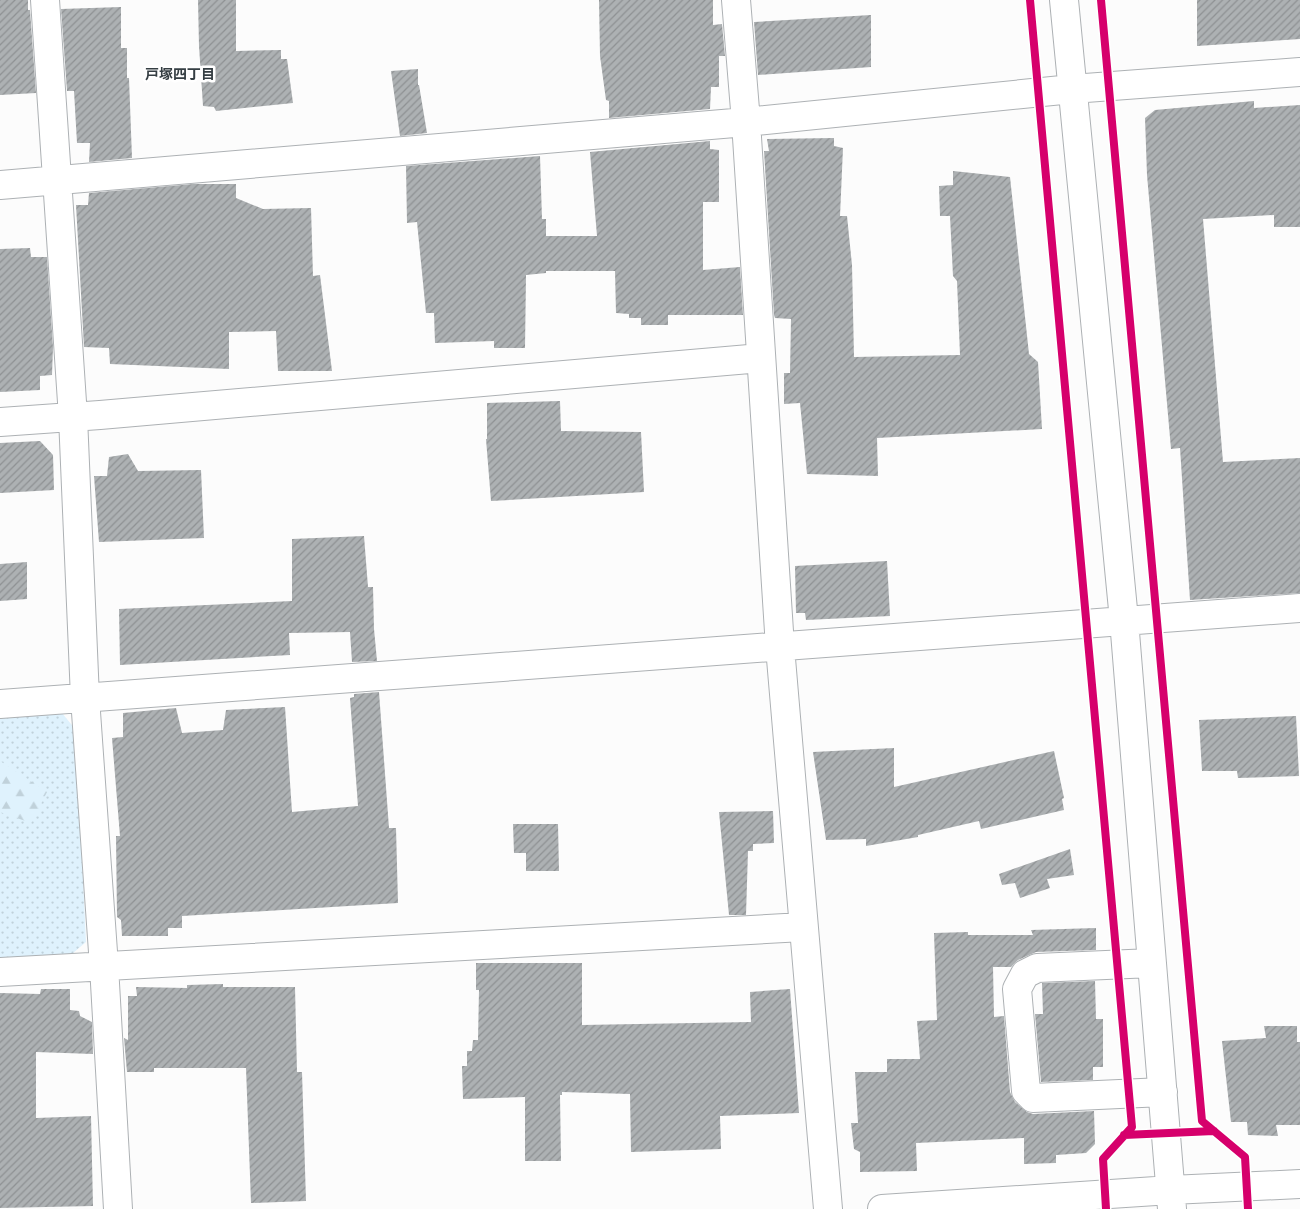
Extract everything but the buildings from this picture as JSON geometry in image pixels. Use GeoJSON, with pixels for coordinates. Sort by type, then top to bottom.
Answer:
{"type":"FeatureCollection","features":[{"type":"Feature","properties":{"kind":"street"},"geometry":{"type":"LineString","coordinates":[[45,0],[73,418],[85,698],[104,966],[118,1209]]}},
{"type":"Feature","properties":{"kind":"street"},"geometry":{"type":"LineString","coordinates":[[736,0],[746,122],[780,647],[828,1209]]}},
{"type":"Feature","properties":{"kind":"street"},"geometry":{"type":"LineString","coordinates":[[1064,0],[1124,620],[1171,1199]]}},
{"type":"Feature","properties":{"kind":"street"},"geometry":{"type":"LineString","coordinates":[[0,185],[746,122],[1072,89],[1300,72]]}},
{"type":"Feature","properties":{"kind":"street"},"geometry":{"type":"LineString","coordinates":[[0,422],[73,418],[761,358]]}},
{"type":"Feature","properties":{"kind":"street"},"geometry":{"type":"LineString","coordinates":[[0,704],[1300,608]]}},
{"type":"Feature","properties":{"kind":"street"},"geometry":{"type":"LineString","coordinates":[[0,972],[803,927]]}},
{"type":"Feature","properties":{"kind":"street"},"geometry":{"type":"LineString","coordinates":[[1152,963],[1037,968],[1025,974],[1018,989],[1026,1091],[1033,1098],[1163,1092]]}},
{"type":"Feature","properties":{"kind":"street"},"geometry":{"type":"LineString","coordinates":[[882,1209],[1171,1199],[1300,1184]]}},
{"type":"Feature","properties":{"kind":"green space"},"geometry":{"type":"Polygon","coordinates":[[[57,707],[76,730],[86,942],[66,959],[0,963],[0,711],[57,707]]]}},
{"type":"Feature","properties":{"kind":"green space"},"geometry":{"type":"Polygon","coordinates":[[[0,761],[47,792],[31,823],[0,812],[0,761]]]}},
{"type":"Feature","properties":{"kind":"cycle path"},"geometry":{"type":"LineString","coordinates":[[1030,0],[1132,1127],[1103,1159],[1106,1209]]}},
{"type":"Feature","properties":{"kind":"cycle path"},"geometry":{"type":"LineString","coordinates":[[1101,0],[1202,1121],[1245,1157],[1248,1209]]}},
{"type":"Feature","properties":{"kind":"cycle path"},"geometry":{"type":"LineString","coordinates":[[1124,1135],[1214,1131]]}},
{"type":"Feature","properties":{"kind":"district","name":"戸塚四丁目"},"geometry":{"type":"Point","coordinates":[180,74]}}]}
